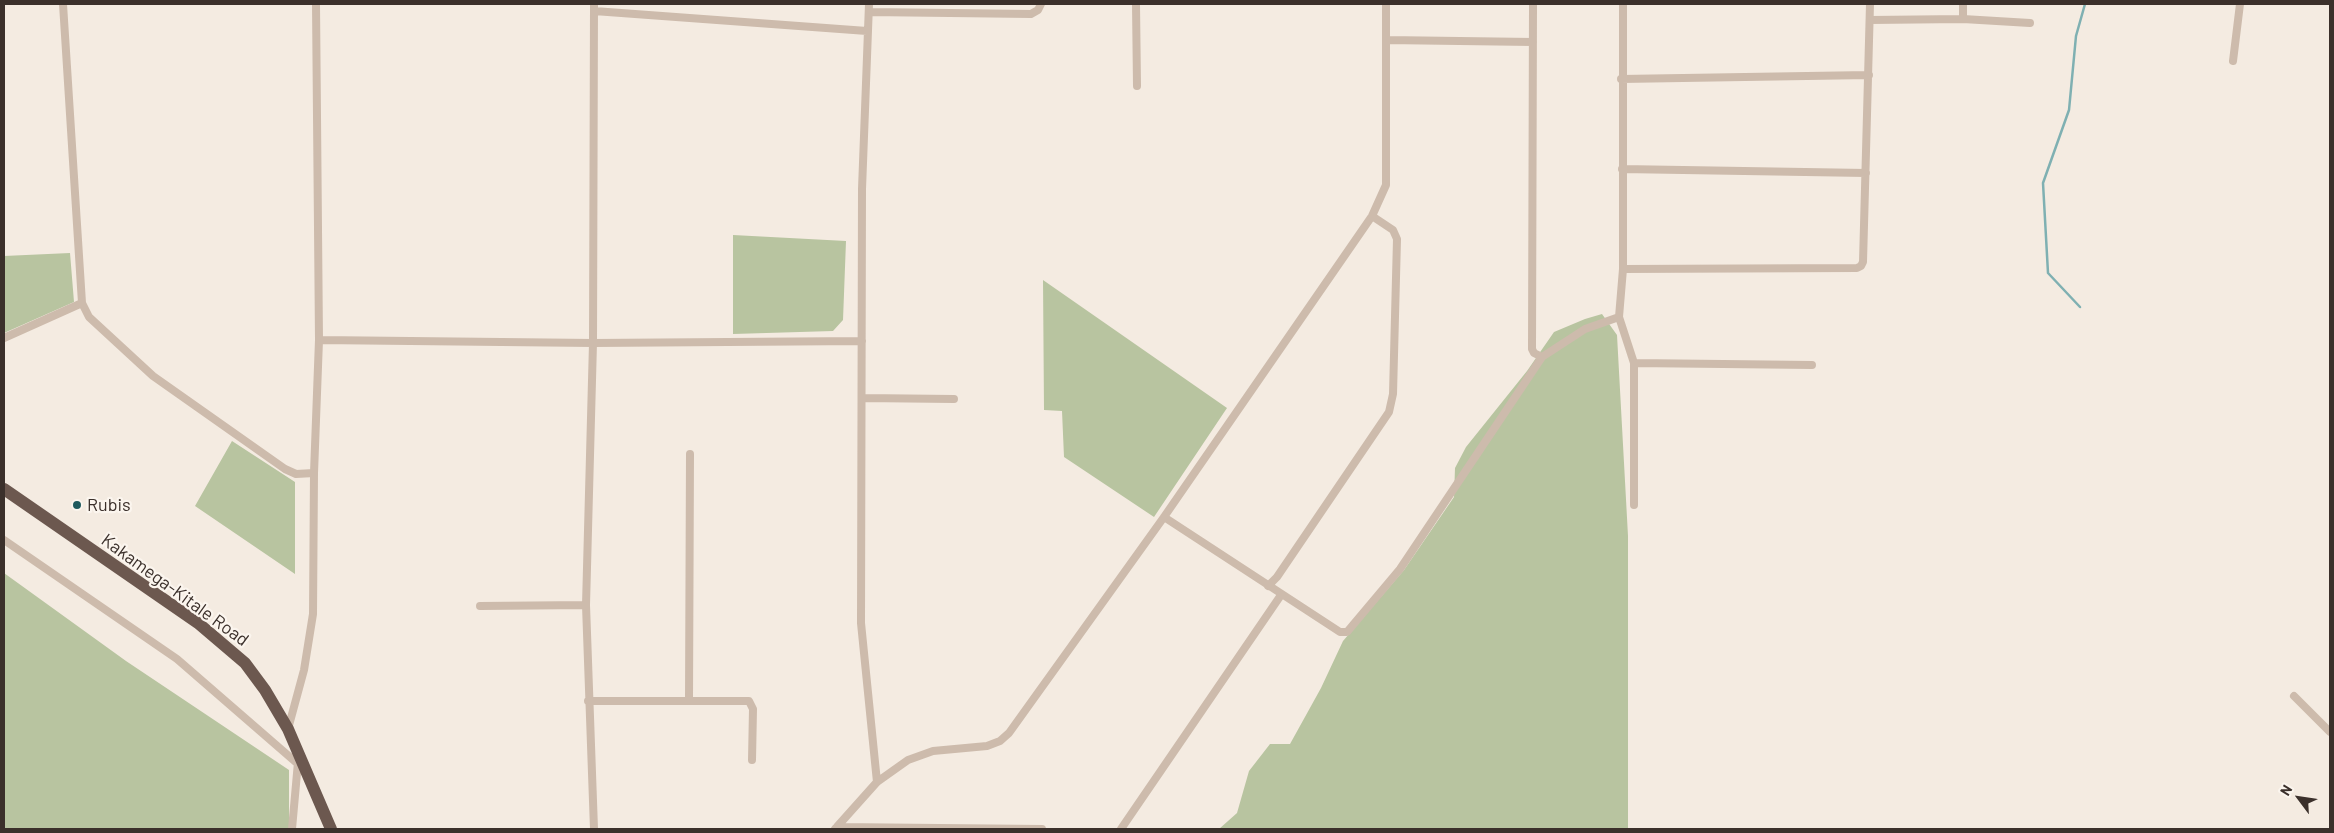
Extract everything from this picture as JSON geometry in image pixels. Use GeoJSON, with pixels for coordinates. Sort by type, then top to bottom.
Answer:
{"type":"FeatureCollection","features":[{"type":"Feature","properties":{"kind":"highway","name":"Kakamega-Kitale Road"},"geometry":{"type":"LineString","coordinates":[[4,489],[211,633],[245,663],[265,690],[288,729],[298,758],[331,829]]}},
{"type":"Feature","properties":{"kind":"street"},"geometry":{"type":"LineString","coordinates":[[63,4],[82,303],[89,317],[100,330],[153,376],[286,469],[296,474],[314,473]]}},
{"type":"Feature","properties":{"kind":"street"},"geometry":{"type":"LineString","coordinates":[[288,729],[304,670],[313,614],[314,473],[319,340],[316,4]]}},
{"type":"Feature","properties":{"kind":"street"},"geometry":{"type":"LineString","coordinates":[[877,782],[861,622],[862,188],[869,8],[1031,14],[1038,10],[1042,4]]}},
{"type":"Feature","properties":{"kind":"street"},"geometry":{"type":"LineString","coordinates":[[1136,4],[1137,86]]}},
{"type":"Feature","properties":{"kind":"street"},"geometry":{"type":"LineString","coordinates":[[836,828],[877,782],[920,754],[987,746],[1000,741],[1010,732],[1164,517],[1372,216],[1386,185],[1386,4]]}},
{"type":"Feature","properties":{"kind":"street"},"geometry":{"type":"LineString","coordinates":[[1533,4],[1532,349],[1534,353],[1542,356]]}},
{"type":"Feature","properties":{"kind":"street"},"geometry":{"type":"LineString","coordinates":[[1623,4],[1621,79],[1623,269],[1619,317],[1634,363],[1634,505]]}},
{"type":"Feature","properties":{"kind":"street"},"geometry":{"type":"LineString","coordinates":[[1623,269],[1857,268],[1863,262],[1870,4]]}},
{"type":"Feature","properties":{"kind":"street"},"geometry":{"type":"LineString","coordinates":[[1963,4],[1963,19]]}},
{"type":"Feature","properties":{"kind":"street"},"geometry":{"type":"LineString","coordinates":[[2233,60],[2240,4]]}},
{"type":"Feature","properties":{"kind":"street"},"geometry":{"type":"LineString","coordinates":[[594,829],[586,605],[593,342],[594,8],[867,31]]}},
{"type":"Feature","properties":{"kind":"street"},"geometry":{"type":"LineString","coordinates":[[1870,20],[1963,19],[2030,23]]}},
{"type":"Feature","properties":{"kind":"street"},"geometry":{"type":"LineString","coordinates":[[1386,40],[1533,42]]}},
{"type":"Feature","properties":{"kind":"street"},"geometry":{"type":"LineString","coordinates":[[1621,79],[1868,75]]}},
{"type":"Feature","properties":{"kind":"street"},"geometry":{"type":"LineString","coordinates":[[1622,169],[1866,173]]}},
{"type":"Feature","properties":{"kind":"street"},"geometry":{"type":"LineString","coordinates":[[1268,586],[1277,577],[1389,412],[1393,394],[1397,239],[1393,230],[1372,216]]}},
{"type":"Feature","properties":{"kind":"street"},"geometry":{"type":"LineString","coordinates":[[4,338],[82,303]]}},
{"type":"Feature","properties":{"kind":"street"},"geometry":{"type":"LineString","coordinates":[[1164,517],[1340,632],[1347,632],[1400,569],[1542,356],[1585,329],[1619,317]]}},
{"type":"Feature","properties":{"kind":"street"},"geometry":{"type":"LineString","coordinates":[[319,340],[862,341]]}},
{"type":"Feature","properties":{"kind":"street"},"geometry":{"type":"LineString","coordinates":[[1634,363],[1812,365]]}},
{"type":"Feature","properties":{"kind":"street"},"geometry":{"type":"LineString","coordinates":[[862,398],[954,399]]}},
{"type":"Feature","properties":{"kind":"street"},"geometry":{"type":"LineString","coordinates":[[689,700],[690,454]]}},
{"type":"Feature","properties":{"kind":"street"},"geometry":{"type":"LineString","coordinates":[[4,540],[177,659],[298,758],[292,829]]}},
{"type":"Feature","properties":{"kind":"street"},"geometry":{"type":"LineString","coordinates":[[1121,829],[1282,595]]}},
{"type":"Feature","properties":{"kind":"street"},"geometry":{"type":"LineString","coordinates":[[480,606],[586,605]]}},
{"type":"Feature","properties":{"kind":"street"},"geometry":{"type":"LineString","coordinates":[[2294,696],[2330,732]]}},
{"type":"Feature","properties":{"kind":"street"},"geometry":{"type":"LineString","coordinates":[[588,701],[749,701],[753,709],[752,760]]}},
{"type":"Feature","properties":{"kind":"street"},"geometry":{"type":"LineString","coordinates":[[836,828],[1042,829]]}},
{"type":"Feature","properties":{"kind":"green space"},"geometry":{"type":"Polygon","coordinates":[[[733,235],[846,241],[843,320],[833,331],[733,334],[733,235]]]}},
{"type":"Feature","properties":{"kind":"green space"},"geometry":{"type":"Polygon","coordinates":[[[70,253],[74,302],[4,333],[4,256],[70,253]]]}},
{"type":"Feature","properties":{"kind":"green space"},"geometry":{"type":"Polygon","coordinates":[[[1043,280],[1227,408],[1154,517],[1064,457],[1062,411],[1044,410],[1043,280]]]}},
{"type":"Feature","properties":{"kind":"green space"},"geometry":{"type":"Polygon","coordinates":[[[1602,314],[1617,335],[1628,536],[1628,829],[1219,829],[1237,813],[1249,771],[1270,744],[1290,744],[1321,688],[1343,641],[1404,570],[1454,497],[1455,468],[1466,447],[1527,371],[1554,332],[1602,314]]]}},
{"type":"Feature","properties":{"kind":"green space"},"geometry":{"type":"Polygon","coordinates":[[[232,441],[295,482],[295,574],[195,506],[232,441]]]}},
{"type":"Feature","properties":{"kind":"green space"},"geometry":{"type":"Polygon","coordinates":[[[4,573],[126,661],[289,770],[289,829],[4,829],[4,573]]]}},
{"type":"Feature","properties":{"kind":"waterway"},"geometry":{"type":"LineString","coordinates":[[2080,307],[2048,273],[2043,183],[2069,110],[2076,36],[2085,4]]}},
{"type":"Feature","properties":{"kind":"place","name":"Rubis"},"geometry":{"type":"Point","coordinates":[77,505]}}]}
